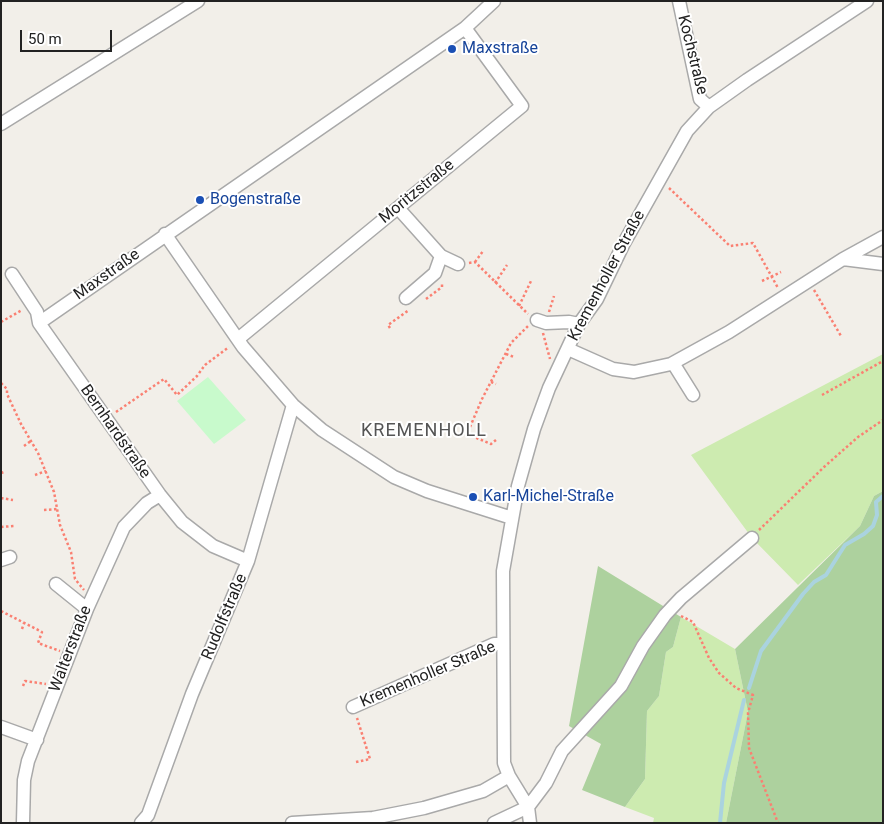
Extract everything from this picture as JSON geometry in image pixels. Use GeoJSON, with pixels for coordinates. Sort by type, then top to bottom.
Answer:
{"type":"FeatureCollection","features":[{"type":"Feature","properties":{"kind":"street"},"geometry":{"type":"LineString","coordinates":[[1,124],[198,1]]}},
{"type":"Feature","properties":{"kind":"street","name":"Maxstraße"},"geometry":{"type":"LineString","coordinates":[[39,323],[465,28],[494,1]]}},
{"type":"Feature","properties":{"kind":"street","name":"Kochstraße"},"geometry":{"type":"LineString","coordinates":[[679,1],[700,99],[709,107]]}},
{"type":"Feature","properties":{"kind":"street","name":"Kremenholler Straße"},"geometry":{"type":"LineString","coordinates":[[509,776],[504,762],[503,571],[512,518],[534,429],[549,388],[579,324],[597,300],[659,178],[687,131],[709,107],[854,5],[867,1]]}},
{"type":"Feature","properties":{"kind":"street","name":"Moritzstraße"},"geometry":{"type":"LineString","coordinates":[[238,339],[522,106],[465,28]]}},
{"type":"Feature","properties":{"kind":"street"},"geometry":{"type":"LineString","coordinates":[[398,208],[441,256],[458,264]]}},
{"type":"Feature","properties":{"kind":"street"},"geometry":{"type":"LineString","coordinates":[[165,234],[238,339],[263,371],[293,405],[322,430],[394,477],[427,491],[512,518]]}},
{"type":"Feature","properties":{"kind":"street"},"geometry":{"type":"LineString","coordinates":[[568,350],[613,369],[634,372],[655,369],[674,363],[729,332],[844,259],[883,237]]}},
{"type":"Feature","properties":{"kind":"street"},"geometry":{"type":"LineString","coordinates":[[406,298],[435,273],[441,256]]}},
{"type":"Feature","properties":{"kind":"street"},"geometry":{"type":"LineString","coordinates":[[844,259],[883,264]]}},
{"type":"Feature","properties":{"kind":"street","name":"Bernhardstraße"},"geometry":{"type":"LineString","coordinates":[[12,274],[37,312],[39,323],[160,495],[182,522],[213,546],[248,561]]}},
{"type":"Feature","properties":{"kind":"street"},"geometry":{"type":"LineString","coordinates":[[537,319],[546,323],[569,322],[579,324]]}},
{"type":"Feature","properties":{"kind":"street"},"geometry":{"type":"LineString","coordinates":[[674,363],[693,395]]}},
{"type":"Feature","properties":{"kind":"street","name":"Rudolfstraße"},"geometry":{"type":"LineString","coordinates":[[141,823],[148,815],[192,694],[248,561],[293,405]]}},
{"type":"Feature","properties":{"kind":"street","name":"Walterstraße"},"geometry":{"type":"LineString","coordinates":[[23,823],[24,780],[68,655],[89,604],[124,527],[147,503],[160,495]]}},
{"type":"Feature","properties":{"kind":"street"},"geometry":{"type":"LineString","coordinates":[[494,823],[528,807],[546,782],[562,751],[621,686],[643,646],[665,615],[681,598],[752,538]]}},
{"type":"Feature","properties":{"kind":"street"},"geometry":{"type":"LineString","coordinates":[[56,584],[89,604]]}},
{"type":"Feature","properties":{"kind":"street","name":"Kremenholler Straße"},"geometry":{"type":"LineString","coordinates":[[353,707],[494,644],[503,644]]}},
{"type":"Feature","properties":{"kind":"street"},"geometry":{"type":"LineString","coordinates":[[1,727],[37,740]]}},
{"type":"Feature","properties":{"kind":"street"},"geometry":{"type":"LineString","coordinates":[[292,823],[399,818],[459,800],[482,791],[509,776],[528,807],[530,823]]}},
{"type":"Feature","properties":{"kind":"path"},"geometry":{"type":"LineString","coordinates":[[659,178],[730,246],[753,243],[777,287]]}},
{"type":"Feature","properties":{"kind":"path"},"geometry":{"type":"LineString","coordinates":[[458,264],[475,262],[483,250]]}},
{"type":"Feature","properties":{"kind":"path"},"geometry":{"type":"LineString","coordinates":[[475,262],[519,306],[537,319],[520,334],[506,354],[467,434],[490,444],[496,440]]}},
{"type":"Feature","properties":{"kind":"path"},"geometry":{"type":"LineString","coordinates":[[495,283],[507,265]]}},
{"type":"Feature","properties":{"kind":"path"},"geometry":{"type":"LineString","coordinates":[[762,281],[781,272]]}},
{"type":"Feature","properties":{"kind":"path"},"geometry":{"type":"LineString","coordinates":[[519,306],[531,281]]}},
{"type":"Feature","properties":{"kind":"path"},"geometry":{"type":"LineString","coordinates":[[809,282],[841,336]]}},
{"type":"Feature","properties":{"kind":"path"},"geometry":{"type":"LineString","coordinates":[[1,322],[32,305]]}},
{"type":"Feature","properties":{"kind":"path"},"geometry":{"type":"LineString","coordinates":[[106,419],[164,379],[178,395],[197,376],[204,365],[238,339]]}},
{"type":"Feature","properties":{"kind":"path"},"geometry":{"type":"LineString","coordinates":[[506,354],[514,357]]}},
{"type":"Feature","properties":{"kind":"path"},"geometry":{"type":"LineString","coordinates":[[822,395],[883,361]]}},
{"type":"Feature","properties":{"kind":"path"},"geometry":{"type":"LineString","coordinates":[[491,382],[496,384]]}},
{"type":"Feature","properties":{"kind":"path"},"geometry":{"type":"LineString","coordinates":[[1,383],[7,388],[7,394],[46,472],[58,509],[60,525],[71,552],[75,579],[89,604]]}},
{"type":"Feature","properties":{"kind":"path"},"geometry":{"type":"LineString","coordinates":[[1,397],[7,394]]}},
{"type":"Feature","properties":{"kind":"path"},"geometry":{"type":"LineString","coordinates":[[752,538],[780,508],[824,467],[858,437],[883,420]]}},
{"type":"Feature","properties":{"kind":"path"},"geometry":{"type":"LineString","coordinates":[[24,446],[31,442]]}},
{"type":"Feature","properties":{"kind":"path"},"geometry":{"type":"LineString","coordinates":[[35,475],[46,472]]}},
{"type":"Feature","properties":{"kind":"path"},"geometry":{"type":"LineString","coordinates":[[1,498],[13,500]]}},
{"type":"Feature","properties":{"kind":"path"},"geometry":{"type":"LineString","coordinates":[[44,510],[58,509]]}},
{"type":"Feature","properties":{"kind":"path"},"geometry":{"type":"LineString","coordinates":[[1,527],[14,526]]}},
{"type":"Feature","properties":{"kind":"path"},"geometry":{"type":"LineString","coordinates":[[1,611],[42,632],[38,643],[68,655]]}},
{"type":"Feature","properties":{"kind":"path"},"geometry":{"type":"LineString","coordinates":[[665,615],[686,616],[693,622],[708,658],[736,688],[753,695],[748,713],[749,748],[778,823]]}},
{"type":"Feature","properties":{"kind":"path"},"geometry":{"type":"LineString","coordinates":[[22,629],[24,623]]}},
{"type":"Feature","properties":{"kind":"path"},"geometry":{"type":"LineString","coordinates":[[23,686],[25,681],[57,685]]}},
{"type":"Feature","properties":{"kind":"path"},"geometry":{"type":"LineString","coordinates":[[353,707],[370,759],[356,762]]}},
{"type":"Feature","properties":{"kind":"green space"},"geometry":{"type":"Polygon","coordinates":[[[883,354],[883,491],[874,496],[860,526],[798,585],[752,538],[691,455],[883,354]]]}},
{"type":"Feature","properties":{"kind":"green space"},"geometry":{"type":"Polygon","coordinates":[[[208,377],[246,420],[214,444],[177,401],[208,377]]]}},
{"type":"Feature","properties":{"kind":"green space"},"geometry":{"type":"Polygon","coordinates":[[[883,491],[883,823],[726,823],[748,712],[735,649],[860,526],[874,496],[883,491]]]}},
{"type":"Feature","properties":{"kind":"green space"},"geometry":{"type":"Polygon","coordinates":[[[598,566],[681,617],[673,647],[666,652],[659,696],[647,711],[645,779],[625,807],[582,790],[601,744],[569,726],[598,566]]]}},
{"type":"Feature","properties":{"kind":"green space"},"geometry":{"type":"Polygon","coordinates":[[[681,617],[735,649],[748,712],[726,823],[653,823],[654,818],[625,807],[645,779],[647,711],[659,696],[666,652],[673,647],[681,617]]]}},
{"type":"Feature","properties":{"kind":"waterway"},"geometry":{"type":"LineString","coordinates":[[749,688],[761,651],[803,594],[814,582],[826,575],[845,545],[864,534],[873,526],[877,515],[876,502],[883,496]]}},
{"type":"Feature","properties":{"kind":"waterway"},"geometry":{"type":"LineString","coordinates":[[720,823],[724,783],[744,700]]}},
{"type":"Feature","properties":{"kind":"place","name":"Maxstraße"},"geometry":{"type":"Point","coordinates":[452,49]}},
{"type":"Feature","properties":{"kind":"place","name":"Bogenstraße"},"geometry":{"type":"Point","coordinates":[200,200]}},
{"type":"Feature","properties":{"kind":"place","name":"Karl-Michel-Straße"},"geometry":{"type":"Point","coordinates":[473,497]}},
{"type":"Feature","properties":{"kind":"district","name":"KREMENHOLL"},"geometry":{"type":"Point","coordinates":[424,431]}}]}
